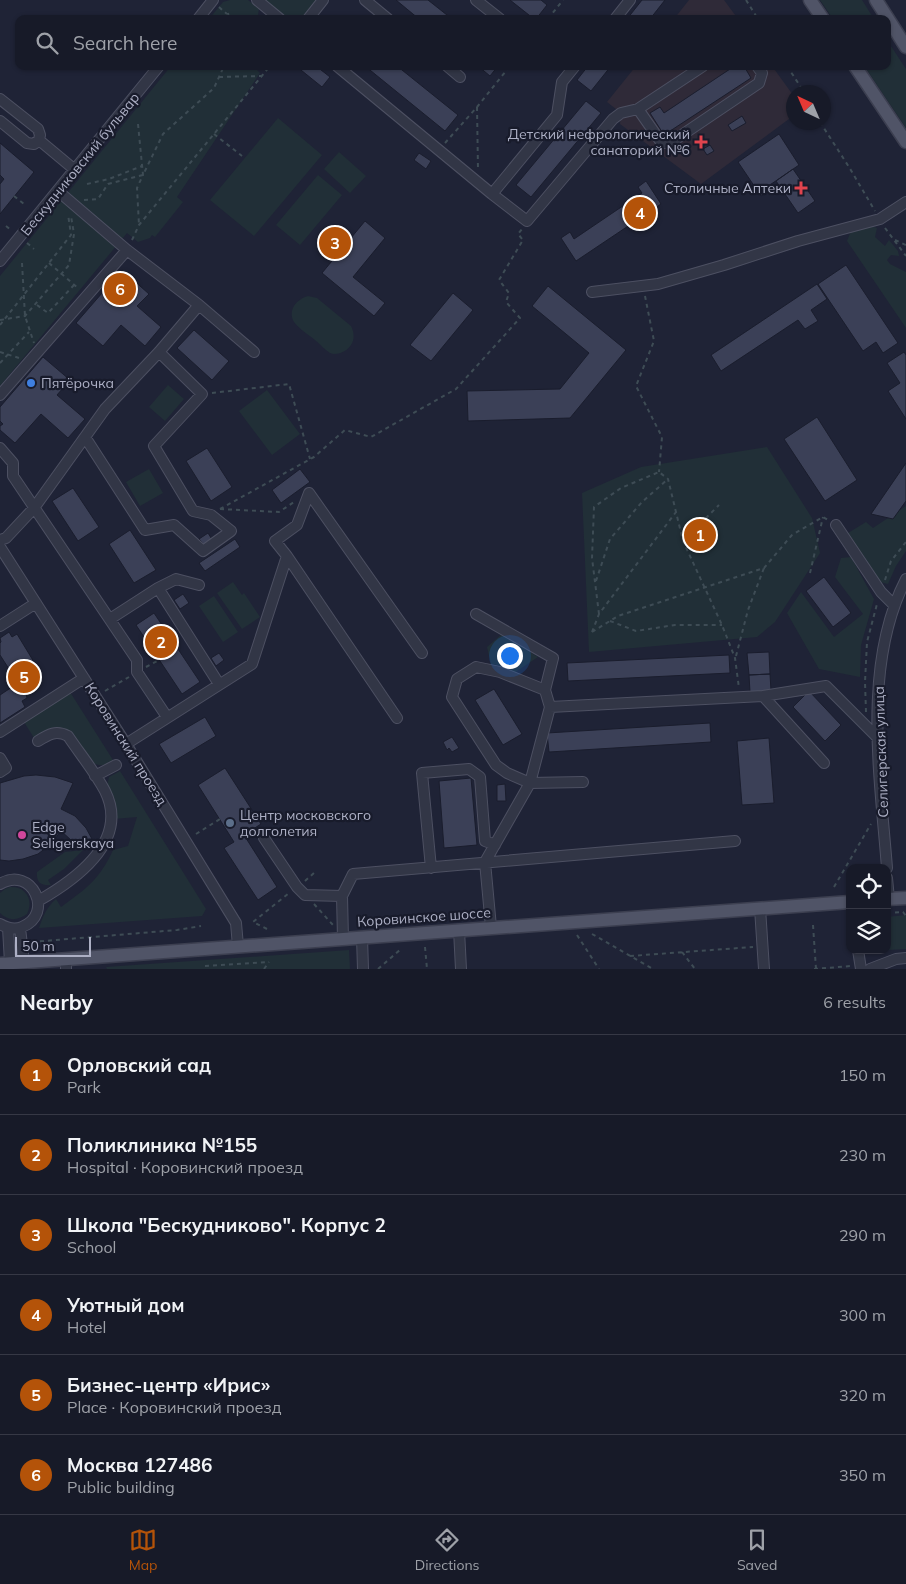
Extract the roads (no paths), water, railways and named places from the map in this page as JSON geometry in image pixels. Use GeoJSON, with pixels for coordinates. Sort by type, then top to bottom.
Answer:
{"type":"FeatureCollection","features":[{"type":"Feature","properties":{"kind":"main road"},"geometry":{"type":"LineString","coordinates":[[810,0],[820,15]]}},
{"type":"Feature","properties":{"kind":"main road"},"geometry":{"type":"LineString","coordinates":[[876,0],[886,15]]}},
{"type":"Feature","properties":{"kind":"main road"},"geometry":{"type":"LineString","coordinates":[[891,24],[906,47]]}},
{"type":"Feature","properties":{"kind":"main road"},"geometry":{"type":"LineString","coordinates":[[859,70],[906,142]]}},
{"type":"Feature","properties":{"kind":"main road"},"geometry":{"type":"LineString","coordinates":[[891,899],[906,898]]}},
{"type":"Feature","properties":{"kind":"main road","name":"Коровинское шоссе"},"geometry":{"type":"LineString","coordinates":[[5,963],[66,964],[238,946],[846,902]]}},
{"type":"Feature","properties":{"kind":"street"},"geometry":{"type":"LineString","coordinates":[[257,0],[276,15]]}},
{"type":"Feature","properties":{"kind":"street"},"geometry":{"type":"LineString","coordinates":[[311,15],[324,0]]}},
{"type":"Feature","properties":{"kind":"street"},"geometry":{"type":"LineString","coordinates":[[365,0],[383,15]]}},
{"type":"Feature","properties":{"kind":"street"},"geometry":{"type":"LineString","coordinates":[[476,0],[495,15]]}},
{"type":"Feature","properties":{"kind":"street"},"geometry":{"type":"LineString","coordinates":[[617,15],[630,0]]}},
{"type":"Feature","properties":{"kind":"street"},"geometry":{"type":"LineString","coordinates":[[203,15],[216,4]]}},
{"type":"Feature","properties":{"kind":"street"},"geometry":{"type":"LineString","coordinates":[[266,15],[270,10]]}},
{"type":"Feature","properties":{"kind":"street","name":"Бескудниковский бульвар"},"geometry":{"type":"LineString","coordinates":[[0,261],[156,70]]}},
{"type":"Feature","properties":{"kind":"street"},"geometry":{"type":"LineString","coordinates":[[342,70],[478,183],[527,221],[613,119],[621,113],[638,109],[697,70]]}},
{"type":"Feature","properties":{"kind":"street"},"geometry":{"type":"LineString","coordinates":[[452,70],[460,77]]}},
{"type":"Feature","properties":{"kind":"street"},"geometry":{"type":"LineString","coordinates":[[492,194],[557,115],[562,82],[572,70]]}},
{"type":"Feature","properties":{"kind":"street"},"geometry":{"type":"LineString","coordinates":[[638,109],[661,142],[666,143],[676,139],[759,83],[762,73],[760,70]]}},
{"type":"Feature","properties":{"kind":"street"},"geometry":{"type":"LineString","coordinates":[[0,99],[38,129],[39,140],[34,144],[27,143],[0,121]]}},
{"type":"Feature","properties":{"kind":"street"},"geometry":{"type":"LineString","coordinates":[[39,140],[75,170]]}},
{"type":"Feature","properties":{"kind":"street"},"geometry":{"type":"LineString","coordinates":[[58,191],[70,208],[199,305],[254,352]]}},
{"type":"Feature","properties":{"kind":"street"},"geometry":{"type":"LineString","coordinates":[[592,292],[668,281],[798,241],[880,219],[906,202]]}},
{"type":"Feature","properties":{"kind":"street"},"geometry":{"type":"LineString","coordinates":[[0,395],[127,250]]}},
{"type":"Feature","properties":{"kind":"street"},"geometry":{"type":"LineString","coordinates":[[0,540],[6,538],[34,508],[105,409],[159,352],[199,305]]}},
{"type":"Feature","properties":{"kind":"street"},"geometry":{"type":"LineString","coordinates":[[85,437],[145,530],[174,525],[203,551],[231,531],[211,515],[193,511],[154,446],[202,394],[159,352]]}},
{"type":"Feature","properties":{"kind":"street"},"geometry":{"type":"LineString","coordinates":[[0,448],[13,463],[13,476],[137,660],[137,672],[168,717]]}},
{"type":"Feature","properties":{"kind":"street"},"geometry":{"type":"LineString","coordinates":[[396,718],[275,541],[297,525],[309,493],[422,653]]}},
{"type":"Feature","properties":{"kind":"street"},"geometry":{"type":"LineString","coordinates":[[836,525],[881,592],[894,605]]}},
{"type":"Feature","properties":{"kind":"street","name":"Коровинский проезд"},"geometry":{"type":"LineString","coordinates":[[0,547],[126,744],[236,923],[238,946]]}},
{"type":"Feature","properties":{"kind":"street"},"geometry":{"type":"LineString","coordinates":[[126,744],[252,664],[287,556]]}},
{"type":"Feature","properties":{"kind":"street"},"geometry":{"type":"LineString","coordinates":[[110,619],[158,588],[176,579],[200,584]]}},
{"type":"Feature","properties":{"kind":"street","name":"Селигерская улица"},"geometry":{"type":"LineString","coordinates":[[887,864],[878,738],[879,678],[881,658],[889,623],[894,605],[906,580]]}},
{"type":"Feature","properties":{"kind":"street"},"geometry":{"type":"LineString","coordinates":[[158,588],[219,684]]}},
{"type":"Feature","properties":{"kind":"street"},"geometry":{"type":"LineString","coordinates":[[0,626],[36,603]]}},
{"type":"Feature","properties":{"kind":"street"},"geometry":{"type":"LineString","coordinates":[[476,614],[553,658],[545,690],[550,707],[530,783],[485,862],[491,927]]}},
{"type":"Feature","properties":{"kind":"street"},"geometry":{"type":"LineString","coordinates":[[545,690],[500,672],[476,666],[457,679],[452,697],[496,766],[530,783],[583,782]]}},
{"type":"Feature","properties":{"kind":"street"},"geometry":{"type":"LineString","coordinates":[[0,732],[84,678]]}},
{"type":"Feature","properties":{"kind":"street"},"geometry":{"type":"LineString","coordinates":[[550,707],[763,696],[826,686],[878,738]]}},
{"type":"Feature","properties":{"kind":"street"},"geometry":{"type":"LineString","coordinates":[[763,696],[824,763]]}},
{"type":"Feature","properties":{"kind":"street"},"geometry":{"type":"LineString","coordinates":[[38,741],[51,733],[61,732],[68,736],[105,792],[109,803],[110,818],[108,836],[101,850],[84,869],[61,888],[38,901]]}},
{"type":"Feature","properties":{"kind":"street"},"geometry":{"type":"LineString","coordinates":[[0,758],[6,768],[0,772]]}},
{"type":"Feature","properties":{"kind":"street"},"geometry":{"type":"LineString","coordinates":[[95,776],[116,765]]}},
{"type":"Feature","properties":{"kind":"street"},"geometry":{"type":"LineString","coordinates":[[430,868],[422,773],[469,769],[480,778],[485,841],[495,845]]}},
{"type":"Feature","properties":{"kind":"street"},"geometry":{"type":"LineString","coordinates":[[264,838],[297,887],[305,895],[342,896]]}},
{"type":"Feature","properties":{"kind":"street"},"geometry":{"type":"LineString","coordinates":[[343,939],[342,896],[353,874],[735,841]]}},
{"type":"Feature","properties":{"kind":"street"},"geometry":{"type":"LineString","coordinates":[[1,882],[14,880],[26,882],[34,890],[38,901],[36,913],[30,922],[20,928],[4,926],[5,963]]}},
{"type":"Feature","properties":{"kind":"street"},"geometry":{"type":"LineString","coordinates":[[760,908],[764,969]]}},
{"type":"Feature","properties":{"kind":"street"},"geometry":{"type":"LineString","coordinates":[[20,928],[24,962]]}},
{"type":"Feature","properties":{"kind":"street"},"geometry":{"type":"LineString","coordinates":[[459,930],[462,969]]}},
{"type":"Feature","properties":{"kind":"street"},"geometry":{"type":"LineString","coordinates":[[362,937],[363,969]]}},
{"type":"Feature","properties":{"kind":"street"},"geometry":{"type":"LineString","coordinates":[[856,967],[858,954]]}},
{"type":"Feature","properties":{"kind":"street"},"geometry":{"type":"LineString","coordinates":[[870,969],[896,959],[906,958]]}},
{"type":"Feature","properties":{"kind":"place","name":"Детский нефрологический санаторий №6"},"geometry":{"type":"Point","coordinates":[701,142]}},
{"type":"Feature","properties":{"kind":"place","name":"Столичные Аптеки"},"geometry":{"type":"Point","coordinates":[801,188]}},
{"type":"Feature","properties":{"kind":"place","name":"Уютный дом"},"geometry":{"type":"Point","coordinates":[640,213]}},
{"type":"Feature","properties":{"kind":"place","name":"Школа \"Бескудниково\". Корпус 2"},"geometry":{"type":"Point","coordinates":[335,243]}},
{"type":"Feature","properties":{"kind":"place","name":"Москва 127486"},"geometry":{"type":"Point","coordinates":[120,289]}},
{"type":"Feature","properties":{"kind":"place","name":"Пятёрочка"},"geometry":{"type":"Point","coordinates":[31,383]}},
{"type":"Feature","properties":{"kind":"place","name":"Орловский сад"},"geometry":{"type":"Point","coordinates":[700,535]}},
{"type":"Feature","properties":{"kind":"place","name":"Поликлиника №155"},"geometry":{"type":"Point","coordinates":[161,642]}},
{"type":"Feature","properties":{"kind":"place","name":"Бизнес-центр «Ирис»"},"geometry":{"type":"Point","coordinates":[24,677]}},
{"type":"Feature","properties":{"kind":"place","name":"Центр московского долголетия"},"geometry":{"type":"Point","coordinates":[230,823]}},
{"type":"Feature","properties":{"kind":"place","name":"Edge Seligerskaya"},"geometry":{"type":"Point","coordinates":[22,835]}}]}
